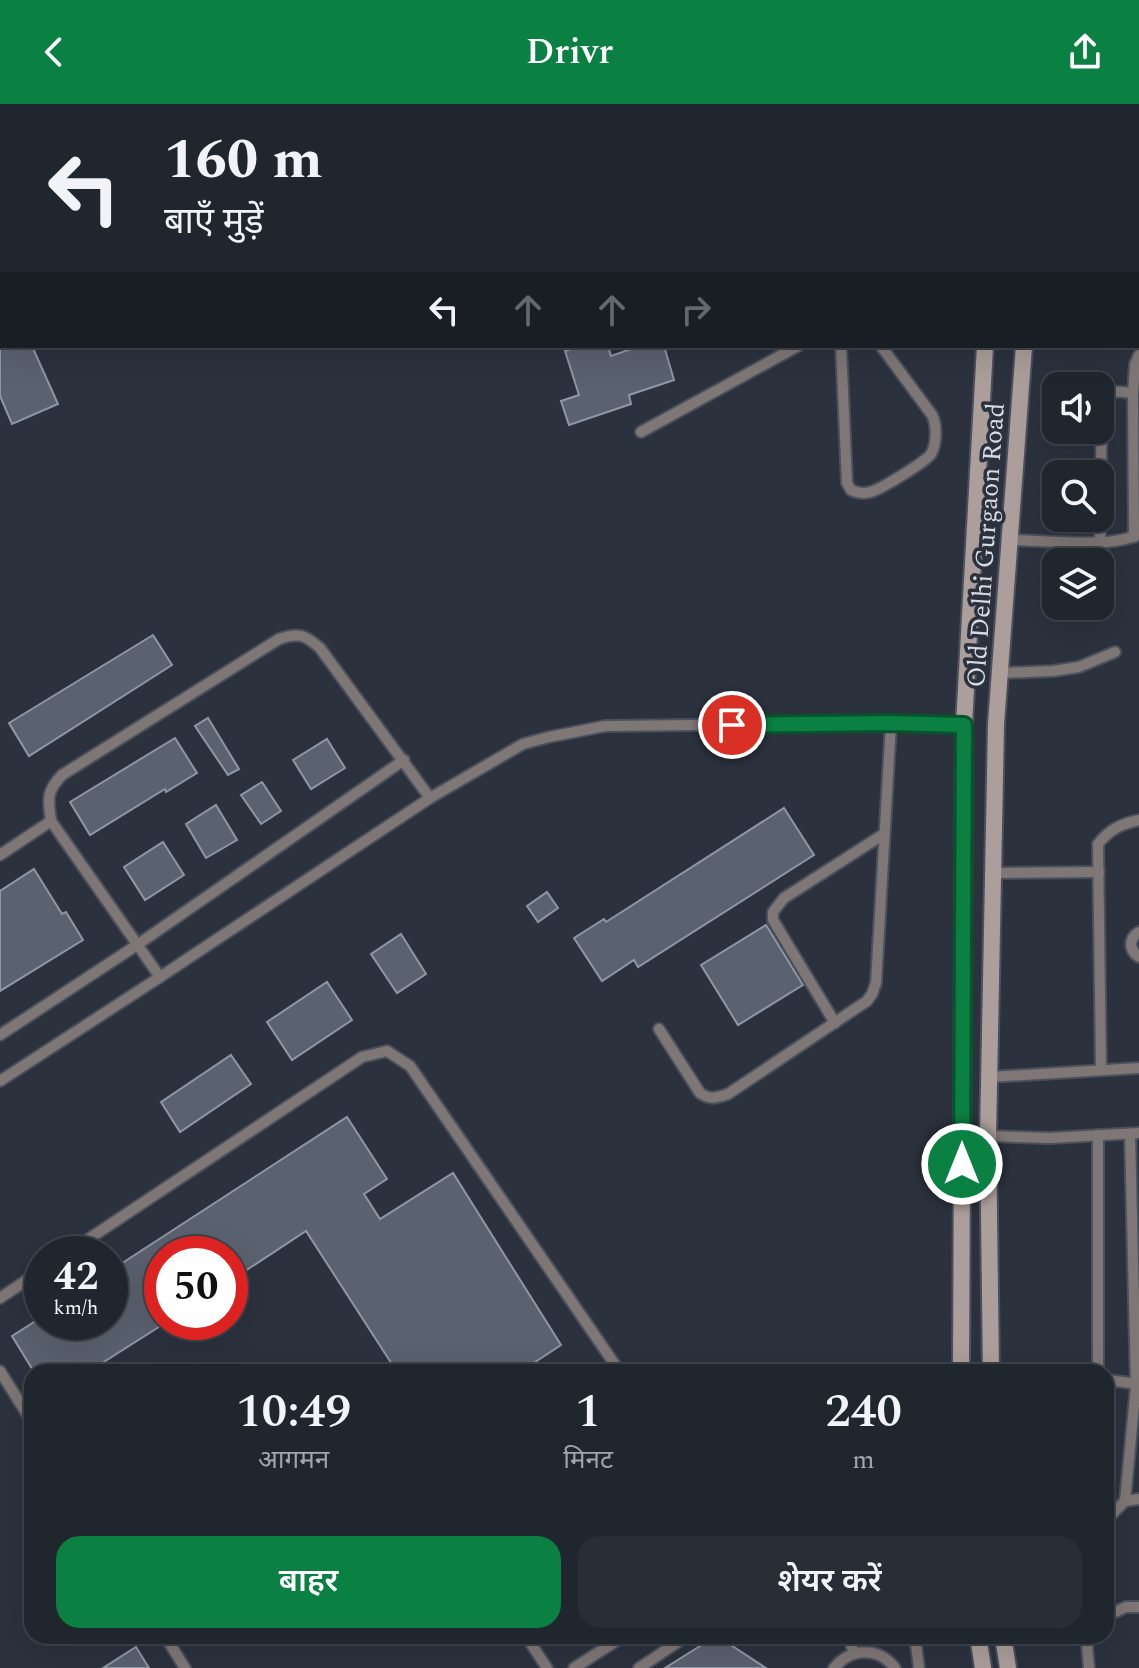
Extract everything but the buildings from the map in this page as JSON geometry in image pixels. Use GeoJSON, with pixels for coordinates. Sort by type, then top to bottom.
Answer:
{"type":"FeatureCollection","features":[{"type":"Feature","properties":{"kind":"main road","name":"Old Delhi Gurgaon Road"},"geometry":{"type":"LineString","coordinates":[[961,1364],[964,725],[985,348]]}},
{"type":"Feature","properties":{"kind":"main road","name":"Old Delhi Gurgaon Road"},"geometry":{"type":"LineString","coordinates":[[991,1364],[988,1136],[996,724],[1024,348]]}},
{"type":"Feature","properties":{"kind":"main road"},"geometry":{"type":"LineString","coordinates":[[979,1644],[983,1668]]}},
{"type":"Feature","properties":{"kind":"main road"},"geometry":{"type":"LineString","coordinates":[[1004,1644],[1008,1668]]}},
{"type":"Feature","properties":{"kind":"lane"},"geometry":{"type":"LineString","coordinates":[[641,432],[794,348]]}},
{"type":"Feature","properties":{"kind":"lane"},"geometry":{"type":"LineString","coordinates":[[841,348],[847,483],[851,490],[858,493],[878,489],[933,451],[935,427],[932,415],[882,348]]}},
{"type":"Feature","properties":{"kind":"lane"},"geometry":{"type":"LineString","coordinates":[[1010,540],[1112,542],[1136,535],[1133,393],[1135,364],[1139,355]]}},
{"type":"Feature","properties":{"kind":"lane"},"geometry":{"type":"LineString","coordinates":[[1100,542],[1102,399],[1113,391],[1133,393]]}},
{"type":"Feature","properties":{"kind":"lane"},"geometry":{"type":"LineString","coordinates":[[160,977],[51,821],[48,801],[52,786],[62,775],[279,639],[294,634],[308,638],[320,648],[430,798]]}},
{"type":"Feature","properties":{"kind":"lane"},"geometry":{"type":"LineString","coordinates":[[1000,673],[1079,667],[1115,652]]}},
{"type":"Feature","properties":{"kind":"lane"},"geometry":{"type":"LineString","coordinates":[[659,1029],[700,1093],[708,1098],[717,1098],[728,1094],[867,1001],[876,983],[891,723]]}},
{"type":"Feature","properties":{"kind":"lane"},"geometry":{"type":"LineString","coordinates":[[0,1081],[430,798],[523,744],[605,726],[964,725]]}},
{"type":"Feature","properties":{"kind":"lane"},"geometry":{"type":"LineString","coordinates":[[0,1035],[137,945],[404,760]]}},
{"type":"Feature","properties":{"kind":"lane"},"geometry":{"type":"LineString","coordinates":[[1101,1069],[1098,844],[1117,826],[1139,820]]}},
{"type":"Feature","properties":{"kind":"lane"},"geometry":{"type":"LineString","coordinates":[[0,855],[51,821]]}},
{"type":"Feature","properties":{"kind":"lane"},"geometry":{"type":"LineString","coordinates":[[835,1023],[773,920],[773,912],[784,898],[884,834]]}},
{"type":"Feature","properties":{"kind":"lane"},"geometry":{"type":"LineString","coordinates":[[993,873],[1099,872]]}},
{"type":"Feature","properties":{"kind":"lane"},"geometry":{"type":"LineString","coordinates":[[1139,932],[1131,944],[1139,957]]}},
{"type":"Feature","properties":{"kind":"lane"},"geometry":{"type":"LineString","coordinates":[[93,1236],[362,1057],[387,1051],[410,1066],[615,1364]]}},
{"type":"Feature","properties":{"kind":"lane"},"geometry":{"type":"LineString","coordinates":[[990,1077],[1139,1068]]}},
{"type":"Feature","properties":{"kind":"lane"},"geometry":{"type":"LineString","coordinates":[[988,1136],[1050,1138],[1134,1133],[1137,1384],[1125,1501]]}},
{"type":"Feature","properties":{"kind":"lane"},"geometry":{"type":"LineString","coordinates":[[1098,1135],[1098,1364]]}},
{"type":"Feature","properties":{"kind":"lane"},"geometry":{"type":"LineString","coordinates":[[0,1298],[24,1282]]}},
{"type":"Feature","properties":{"kind":"lane"},"geometry":{"type":"LineString","coordinates":[[0,1371],[24,1409]]}},
{"type":"Feature","properties":{"kind":"lane"},"geometry":{"type":"LineString","coordinates":[[1114,1381],[1137,1384]]}},
{"type":"Feature","properties":{"kind":"lane"},"geometry":{"type":"LineString","coordinates":[[1114,1512],[1125,1501],[1139,1499]]}},
{"type":"Feature","properties":{"kind":"lane"},"geometry":{"type":"LineString","coordinates":[[1114,1612],[1126,1607],[1139,1607]]}},
{"type":"Feature","properties":{"kind":"lane"},"geometry":{"type":"LineString","coordinates":[[170,1644],[185,1668]]}},
{"type":"Feature","properties":{"kind":"lane"},"geometry":{"type":"LineString","coordinates":[[531,1644],[547,1668]]}},
{"type":"Feature","properties":{"kind":"lane"},"geometry":{"type":"LineString","coordinates":[[574,1668],[612,1644]]}},
{"type":"Feature","properties":{"kind":"lane"},"geometry":{"type":"LineString","coordinates":[[639,1668],[675,1644]]}},
{"type":"Feature","properties":{"kind":"lane"},"geometry":{"type":"LineString","coordinates":[[851,1644],[854,1653]]}},
{"type":"Feature","properties":{"kind":"lane"},"geometry":{"type":"LineString","coordinates":[[916,1644],[919,1668]]}},
{"type":"Feature","properties":{"kind":"lane"},"geometry":{"type":"LineString","coordinates":[[1087,1644],[1089,1668]]}},
{"type":"Feature","properties":{"kind":"lane"},"geometry":{"type":"LineString","coordinates":[[834,1668],[840,1660],[868,1651],[882,1656],[895,1668]]}},
{"type":"Feature","properties":{"kind":"route"},"geometry":{"type":"LineString","coordinates":[[732,725],[964,725],[962,1164]]}}]}
